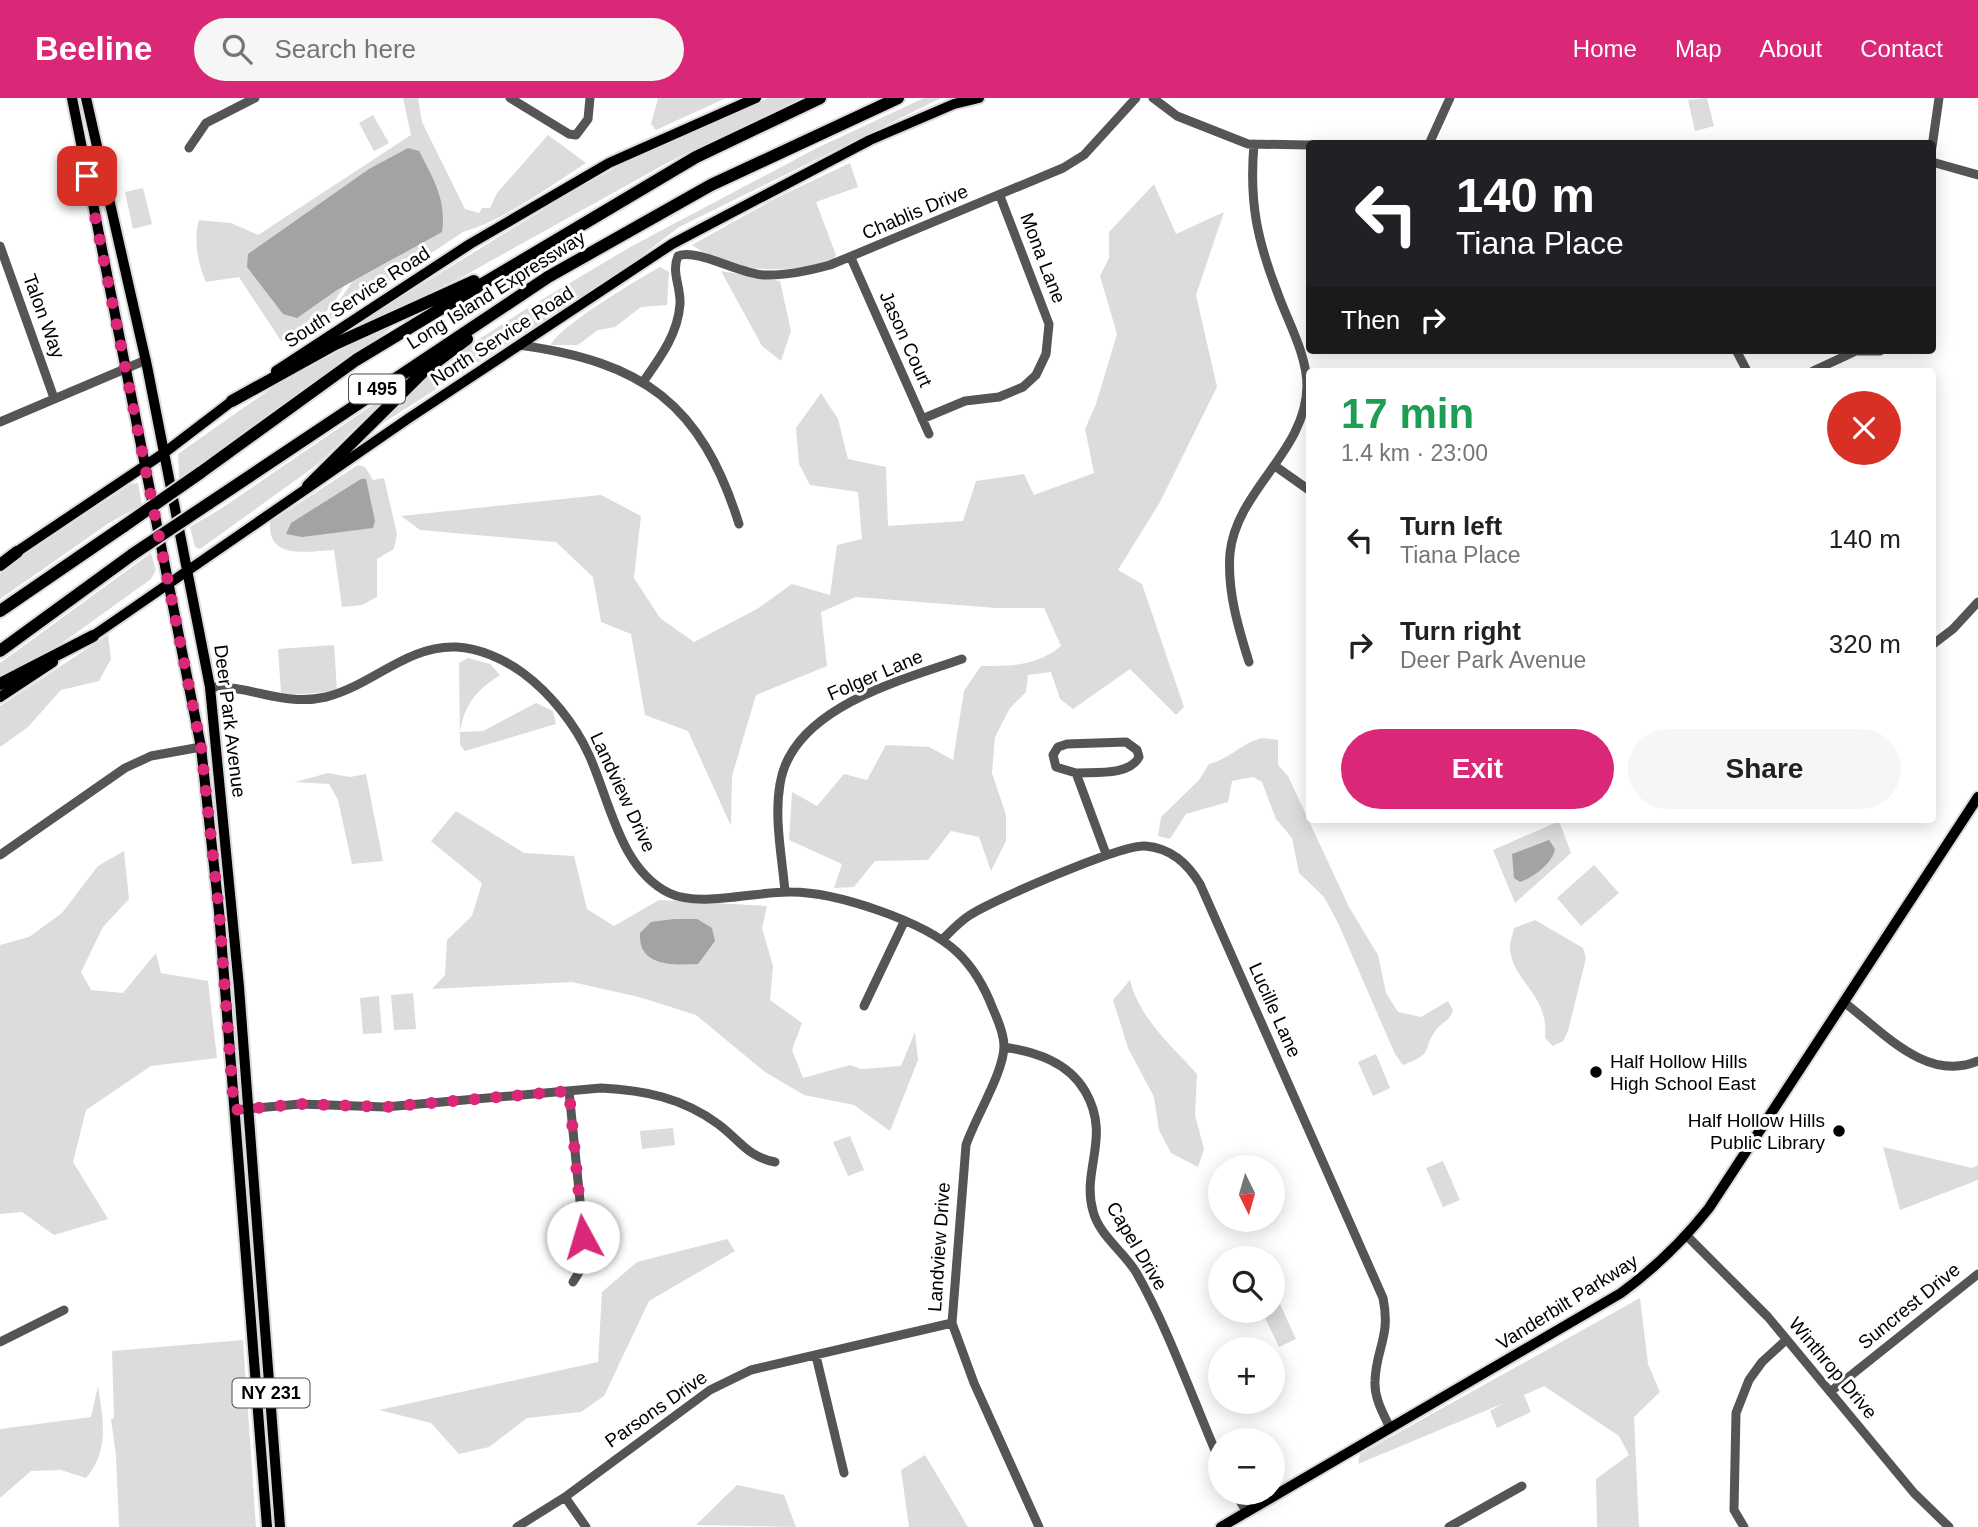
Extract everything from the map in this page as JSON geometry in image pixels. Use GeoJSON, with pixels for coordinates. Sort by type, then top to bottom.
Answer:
{"type":"FeatureCollection","features":[{"type":"Feature","properties":{"kind":"highway","name":"Long Island Expressway"},"geometry":{"type":"LineString","coordinates":[[0,611],[200,473],[356,360],[696,157],[820,98]]}},
{"type":"Feature","properties":{"kind":"highway","name":"Long Island Expressway"},"geometry":{"type":"LineString","coordinates":[[0,651],[134,554],[548,277],[711,185],[898,98]]}},
{"type":"Feature","properties":{"kind":"highway"},"geometry":{"type":"LineString","coordinates":[[232,401],[335,344],[468,283],[501,272]]}},
{"type":"Feature","properties":{"kind":"highway"},"geometry":{"type":"LineString","coordinates":[[308,486],[424,372],[548,277]]}},
{"type":"Feature","properties":{"kind":"highway"},"geometry":{"type":"LineString","coordinates":[[0,564],[17,552]]}},
{"type":"Feature","properties":{"kind":"highway"},"geometry":{"type":"LineString","coordinates":[[0,684],[93,636]]}},
{"type":"Feature","properties":{"kind":"main road","name":"Deer Park Avenue"},"geometry":{"type":"LineString","coordinates":[[72,98],[201,747],[219,911],[267,1527]]}},
{"type":"Feature","properties":{"kind":"main road","name":"Deer Park Avenue"},"geometry":{"type":"LineString","coordinates":[[86,98],[146,360],[210,687],[223,801],[280,1527]]}},
{"type":"Feature","properties":{"kind":"main road","name":"South Service Road"},"geometry":{"type":"LineString","coordinates":[[17,552],[164,453],[232,401],[392,294],[609,163],[756,98]]}},
{"type":"Feature","properties":{"kind":"main road","name":"North Service Road"},"geometry":{"type":"LineString","coordinates":[[0,697],[169,586],[308,486],[672,244],[870,140],[954,104],[979,98]]}},
{"type":"Feature","properties":{"kind":"main road","name":"Vanderbilt Parkway"},"geometry":{"type":"LineString","coordinates":[[1221,1527],[1621,1293],[1657,1266],[1687,1236],[1845,1003],[1978,797]]}},
{"type":"Feature","properties":{"kind":"street"},"geometry":{"type":"LineString","coordinates":[[189,148],[206,123],[255,98]]}},
{"type":"Feature","properties":{"kind":"street"},"geometry":{"type":"LineString","coordinates":[[510,98],[569,134],[580,132],[588,119],[590,98]]}},
{"type":"Feature","properties":{"kind":"street","name":"Chablis Drive"},"geometry":{"type":"LineString","coordinates":[[643,382],[669,344],[677,324],[681,302],[674,264],[678,256],[692,254],[762,275],[805,271],[851,258],[1000,196],[1084,155],[1136,98]]}},
{"type":"Feature","properties":{"kind":"street"},"geometry":{"type":"LineString","coordinates":[[1153,98],[1177,116],[1254,144],[1306,145]]}},
{"type":"Feature","properties":{"kind":"street"},"geometry":{"type":"LineString","coordinates":[[1431,140],[1450,98]]}},
{"type":"Feature","properties":{"kind":"street"},"geometry":{"type":"LineString","coordinates":[[1933,140],[1939,98]]}},
{"type":"Feature","properties":{"kind":"street"},"geometry":{"type":"LineString","coordinates":[[1254,144],[1250,185],[1254,220],[1306,380]]}},
{"type":"Feature","properties":{"kind":"street"},"geometry":{"type":"LineString","coordinates":[[1936,163],[1978,176]]}},
{"type":"Feature","properties":{"kind":"street","name":"Mona Lane"},"geometry":{"type":"LineString","coordinates":[[922,419],[965,401],[999,397],[1023,387],[1036,375],[1046,354],[1049,324],[1000,196]]}},
{"type":"Feature","properties":{"kind":"street","name":"Talon Way"},"geometry":{"type":"LineString","coordinates":[[0,246],[54,398]]}},
{"type":"Feature","properties":{"kind":"street","name":"Jason Court"},"geometry":{"type":"LineString","coordinates":[[851,258],[929,434]]}},
{"type":"Feature","properties":{"kind":"street"},"geometry":{"type":"LineString","coordinates":[[519,345],[586,357],[626,372],[643,382],[700,435],[725,478],[739,524]]}},
{"type":"Feature","properties":{"kind":"street"},"geometry":{"type":"LineString","coordinates":[[1819,368],[1850,354]]}},
{"type":"Feature","properties":{"kind":"street"},"geometry":{"type":"LineString","coordinates":[[0,422],[146,360]]}},
{"type":"Feature","properties":{"kind":"street"},"geometry":{"type":"LineString","coordinates":[[1249,662],[1230,586],[1230,550],[1244,513],[1300,424],[1306,389]]}},
{"type":"Feature","properties":{"kind":"street"},"geometry":{"type":"LineString","coordinates":[[1275,466],[1306,488]]}},
{"type":"Feature","properties":{"kind":"street"},"geometry":{"type":"LineString","coordinates":[[1936,642],[1953,629],[1978,602]]}},
{"type":"Feature","properties":{"kind":"street","name":"Landview Drive"},"geometry":{"type":"LineString","coordinates":[[210,687],[222,687],[287,701],[307,701],[349,690],[398,663],[435,648],[473,649],[493,656],[534,681],[564,714],[588,752],[631,858],[650,881],[674,895],[695,898],[785,892],[833,895],[863,904],[942,940],[968,964],[982,984],[1000,1027],[1004,1047],[995,1079],[974,1118],[966,1145],[952,1323],[974,1383],[1039,1527]]}},
{"type":"Feature","properties":{"kind":"street","name":"Folger Lane"},"geometry":{"type":"LineString","coordinates":[[785,892],[777,808],[780,781],[796,745],[812,726],[838,708],[962,659]]}},
{"type":"Feature","properties":{"kind":"street"},"geometry":{"type":"LineString","coordinates":[[1126,742],[1137,750],[1139,757],[1135,765],[1126,769],[1076,773],[1056,767],[1053,755],[1058,747],[1068,744],[1126,742]]}},
{"type":"Feature","properties":{"kind":"street"},"geometry":{"type":"LineString","coordinates":[[0,855],[125,768],[151,756],[201,747]]}},
{"type":"Feature","properties":{"kind":"street"},"geometry":{"type":"LineString","coordinates":[[1076,773],[1106,854]]}},
{"type":"Feature","properties":{"kind":"street","name":"Lucille Lane"},"geometry":{"type":"LineString","coordinates":[[942,940],[971,914],[1125,847],[1160,848],[1190,868],[1200,884],[1383,1298],[1386,1332],[1374,1383],[1378,1403],[1390,1428]]}},
{"type":"Feature","properties":{"kind":"street"},"geometry":{"type":"LineString","coordinates":[[864,1006],[904,922]]}},
{"type":"Feature","properties":{"kind":"street"},"geometry":{"type":"LineString","coordinates":[[1845,1003],[1916,1057],[1957,1068],[1978,1061]]}},
{"type":"Feature","properties":{"kind":"street","name":"Capel Drive"},"geometry":{"type":"LineString","coordinates":[[1004,1047],[1034,1053],[1060,1065],[1084,1089],[1093,1106],[1098,1143],[1090,1199],[1093,1214],[1135,1270],[1208,1435]]}},
{"type":"Feature","properties":{"kind":"street"},"geometry":{"type":"LineString","coordinates":[[234,1110],[300,1104],[385,1107],[569,1091],[630,1089],[669,1098],[692,1107],[717,1123],[755,1158],[775,1162]]}},
{"type":"Feature","properties":{"kind":"street"},"geometry":{"type":"LineString","coordinates":[[569,1091],[586,1262],[573,1282]]}},
{"type":"Feature","properties":{"kind":"street","name":"Winthrop Drive"},"geometry":{"type":"LineString","coordinates":[[1687,1236],[1786,1340],[1914,1493],[1948,1527]]}},
{"type":"Feature","properties":{"kind":"street","name":"Suncrest Drive"},"geometry":{"type":"LineString","coordinates":[[1830,1392],[1978,1274]]}},
{"type":"Feature","properties":{"kind":"street"},"geometry":{"type":"LineString","coordinates":[[0,1342],[64,1310]]}},
{"type":"Feature","properties":{"kind":"street","name":"Parsons Drive"},"geometry":{"type":"LineString","coordinates":[[517,1527],[565,1497],[710,1390],[751,1370],[952,1323]]}},
{"type":"Feature","properties":{"kind":"street"},"geometry":{"type":"LineString","coordinates":[[1744,1527],[1734,1510],[1736,1413],[1749,1380],[1786,1340]]}},
{"type":"Feature","properties":{"kind":"street"},"geometry":{"type":"LineString","coordinates":[[816,1356],[844,1474]]}},
{"type":"Feature","properties":{"kind":"street"},"geometry":{"type":"LineString","coordinates":[[1451,1526],[1522,1486]]}},
{"type":"Feature","properties":{"kind":"street"},"geometry":{"type":"LineString","coordinates":[[565,1497],[586,1527]]}},
{"type":"Feature","properties":{"kind":"street"},"geometry":{"type":"LineString","coordinates":[[1243,1505],[1247,1512]]}},
{"type":"Feature","properties":{"kind":"shaded area"},"geometry":{"type":"Polygon","coordinates":[[[403,98],[418,98],[422,122],[465,209],[479,213],[482,208],[490,208],[497,193],[548,135],[586,163],[511,211],[463,232],[311,333],[335,307],[352,282],[392,260],[444,219],[337,290],[344,286],[318,321],[291,339],[281,341],[239,277],[206,282],[197,251],[199,220],[231,223],[258,235],[411,135],[403,98]]]}},
{"type":"Feature","properties":{"kind":"shaded area"},"geometry":{"type":"Polygon","coordinates":[[[658,98],[726,98],[656,130],[651,124],[658,98]]]}},
{"type":"Feature","properties":{"kind":"shaded area"},"geometry":{"type":"Polygon","coordinates":[[[768,98],[801,98],[667,163],[460,278],[328,342],[572,192],[628,161],[768,98]]]}},
{"type":"Feature","properties":{"kind":"shaded area"},"geometry":{"type":"Polygon","coordinates":[[[924,98],[941,98],[679,227],[622,271],[361,437],[440,364],[526,309],[632,246],[817,148],[924,98]]]}},
{"type":"Feature","properties":{"kind":"shaded area"},"geometry":{"type":"Polygon","coordinates":[[[1707,98],[1714,126],[1695,131],[1688,100],[1707,98]]]}},
{"type":"Feature","properties":{"kind":"shaded area"},"geometry":{"type":"Polygon","coordinates":[[[373,115],[389,143],[374,151],[359,123],[373,115]]]}},
{"type":"Feature","properties":{"kind":"shaded area"},"geometry":{"type":"Polygon","coordinates":[[[408,148],[419,151],[434,180],[441,200],[442,232],[337,290],[297,318],[283,314],[247,267],[248,254],[369,169],[408,148]]]}},
{"type":"Feature","properties":{"kind":"shaded area"},"geometry":{"type":"Polygon","coordinates":[[[850,163],[858,187],[816,202],[836,255],[833,261],[797,268],[760,269],[725,262],[692,245],[776,198],[850,163]]]}},
{"type":"Feature","properties":{"kind":"shaded area"},"geometry":{"type":"Polygon","coordinates":[[[1154,184],[1176,234],[1224,212],[1196,295],[1217,387],[1160,502],[1118,570],[1142,584],[1184,707],[1176,715],[1130,669],[1073,709],[1060,699],[1051,672],[1028,675],[1026,692],[1010,708],[995,737],[992,773],[1006,815],[1006,841],[991,871],[979,837],[951,831],[928,860],[875,861],[854,887],[834,888],[842,864],[789,840],[792,792],[817,806],[844,774],[867,780],[886,745],[929,747],[953,760],[964,691],[981,666],[1024,664],[1042,658],[1061,646],[1044,608],[996,608],[856,597],[821,612],[827,666],[756,695],[732,776],[731,826],[688,731],[645,715],[631,634],[601,622],[593,577],[556,542],[420,530],[401,516],[601,495],[641,516],[634,578],[660,618],[694,642],[757,609],[792,584],[830,595],[837,545],[862,539],[858,492],[810,485],[799,464],[796,428],[821,393],[838,419],[848,459],[886,467],[888,526],[963,521],[976,481],[1024,474],[1034,495],[1094,473],[1085,429],[1096,404],[1117,334],[1100,276],[1109,258],[1109,232],[1154,184]]]}},
{"type":"Feature","properties":{"kind":"shaded area"},"geometry":{"type":"Polygon","coordinates":[[[143,188],[152,224],[133,229],[125,192],[143,188]]]}},
{"type":"Feature","properties":{"kind":"shaded area"},"geometry":{"type":"Polygon","coordinates":[[[660,267],[669,272],[667,305],[641,307],[615,327],[598,330],[578,345],[551,345],[583,315],[660,267]]]}},
{"type":"Feature","properties":{"kind":"shaded area"},"geometry":{"type":"Polygon","coordinates":[[[721,271],[780,281],[791,331],[781,361],[762,346],[721,271]]]}},
{"type":"Feature","properties":{"kind":"shaded area"},"geometry":{"type":"Polygon","coordinates":[[[390,324],[392,327],[386,332],[179,479],[178,454],[276,385],[390,324]]]}},
{"type":"Feature","properties":{"kind":"shaded area"},"geometry":{"type":"Polygon","coordinates":[[[393,391],[318,464],[200,549],[195,547],[190,527],[393,391]]]}},
{"type":"Feature","properties":{"kind":"shaded area"},"geometry":{"type":"Polygon","coordinates":[[[358,465],[365,467],[373,480],[384,478],[397,534],[394,549],[377,559],[377,597],[362,605],[342,607],[334,550],[302,552],[282,548],[275,543],[270,522],[358,465]]]}},
{"type":"Feature","properties":{"kind":"shaded area"},"geometry":{"type":"Polygon","coordinates":[[[361,479],[366,479],[375,521],[373,528],[302,537],[286,534],[291,523],[361,479]]]}},
{"type":"Feature","properties":{"kind":"shaded area"},"geometry":{"type":"Polygon","coordinates":[[[138,483],[142,505],[109,523],[0,599],[0,574],[18,559],[131,484],[138,483]]]}},
{"type":"Feature","properties":{"kind":"shaded area"},"geometry":{"type":"Polygon","coordinates":[[[151,553],[156,570],[151,579],[51,651],[0,677],[0,663],[151,553]]]}},
{"type":"Feature","properties":{"kind":"shaded area"},"geometry":{"type":"Polygon","coordinates":[[[108,635],[111,659],[99,681],[61,690],[28,727],[0,747],[0,706],[108,635]]]}},
{"type":"Feature","properties":{"kind":"shaded area"},"geometry":{"type":"Polygon","coordinates":[[[334,645],[337,691],[292,695],[281,693],[278,649],[334,645]]]}},
{"type":"Feature","properties":{"kind":"shaded area"},"geometry":{"type":"Polygon","coordinates":[[[468,658],[490,664],[500,675],[473,699],[465,713],[460,732],[483,731],[536,703],[553,711],[556,724],[465,751],[460,745],[459,663],[468,658]]]}},
{"type":"Feature","properties":{"kind":"shaded area"},"geometry":{"type":"Polygon","coordinates":[[[1261,738],[1278,740],[1278,765],[1288,776],[1306,815],[1306,823],[1310,823],[1349,907],[1378,955],[1386,993],[1398,1012],[1421,1017],[1448,1001],[1453,1010],[1436,1030],[1424,1054],[1413,1061],[1403,1065],[1395,1054],[1338,923],[1324,897],[1299,873],[1292,838],[1276,819],[1262,782],[1253,777],[1232,781],[1228,802],[1186,814],[1170,839],[1158,836],[1161,817],[1199,780],[1209,764],[1261,738]]]}},
{"type":"Feature","properties":{"kind":"shaded area"},"geometry":{"type":"Polygon","coordinates":[[[328,773],[350,777],[366,774],[383,861],[352,864],[338,800],[329,784],[295,782],[328,773]]]}},
{"type":"Feature","properties":{"kind":"shaded area"},"geometry":{"type":"Polygon","coordinates":[[[456,811],[524,853],[574,856],[587,909],[614,926],[659,900],[767,906],[762,928],[773,966],[770,1000],[802,1023],[792,1050],[803,1078],[850,1065],[861,1069],[901,1066],[915,1032],[918,1060],[890,1131],[854,1105],[804,1095],[765,1072],[696,1015],[639,997],[572,982],[432,989],[445,975],[447,940],[472,916],[482,883],[431,841],[456,811]]]}},
{"type":"Feature","properties":{"kind":"shaded area"},"geometry":{"type":"Polygon","coordinates":[[[1560,823],[1571,853],[1515,903],[1493,850],[1560,823]]]}},
{"type":"Feature","properties":{"kind":"shaded area"},"geometry":{"type":"Polygon","coordinates":[[[1549,840],[1555,849],[1546,865],[1520,882],[1514,878],[1512,854],[1549,840]]]}},
{"type":"Feature","properties":{"kind":"shaded area"},"geometry":{"type":"Polygon","coordinates":[[[124,851],[129,899],[103,927],[81,972],[91,990],[123,993],[156,953],[161,973],[208,981],[217,1058],[151,1066],[86,1110],[73,1162],[108,1219],[54,1235],[22,1212],[0,1214],[0,945],[29,937],[62,913],[98,866],[124,851]]]}},
{"type":"Feature","properties":{"kind":"shaded area"},"geometry":{"type":"Polygon","coordinates":[[[1594,865],[1619,893],[1581,926],[1557,898],[1594,865]]]}},
{"type":"Feature","properties":{"kind":"shaded area"},"geometry":{"type":"Polygon","coordinates":[[[697,919],[712,928],[715,941],[698,964],[659,962],[645,952],[640,933],[651,922],[697,919]]]}},
{"type":"Feature","properties":{"kind":"shaded area"},"geometry":{"type":"Polygon","coordinates":[[[1535,920],[1583,948],[1586,958],[1568,1031],[1563,1041],[1553,1046],[1545,1038],[1542,1011],[1518,972],[1510,950],[1514,928],[1535,920]]]}},
{"type":"Feature","properties":{"kind":"shaded area"},"geometry":{"type":"Polygon","coordinates":[[[1130,980],[1134,994],[1148,1019],[1197,1074],[1195,1115],[1204,1149],[1198,1167],[1171,1153],[1159,1130],[1154,1097],[1128,1048],[1113,1000],[1130,980]]]}},
{"type":"Feature","properties":{"kind":"shaded area"},"geometry":{"type":"Polygon","coordinates":[[[413,993],[416,1029],[394,1030],[391,995],[413,993]]]}},
{"type":"Feature","properties":{"kind":"shaded area"},"geometry":{"type":"Polygon","coordinates":[[[379,996],[382,1033],[363,1034],[360,998],[379,996]]]}},
{"type":"Feature","properties":{"kind":"shaded area"},"geometry":{"type":"Polygon","coordinates":[[[1376,1054],[1390,1088],[1373,1096],[1358,1062],[1376,1054]]]}},
{"type":"Feature","properties":{"kind":"shaded area"},"geometry":{"type":"Polygon","coordinates":[[[673,1128],[675,1145],[642,1149],[640,1131],[673,1128]]]}},
{"type":"Feature","properties":{"kind":"shaded area"},"geometry":{"type":"Polygon","coordinates":[[[850,1136],[864,1170],[848,1176],[833,1142],[850,1136]]]}},
{"type":"Feature","properties":{"kind":"shaded area"},"geometry":{"type":"Polygon","coordinates":[[[1883,1147],[1972,1168],[1978,1165],[1978,1180],[1900,1210],[1883,1147]]]}},
{"type":"Feature","properties":{"kind":"shaded area"},"geometry":{"type":"Polygon","coordinates":[[[1443,1161],[1460,1200],[1443,1207],[1426,1168],[1443,1161]]]}},
{"type":"Feature","properties":{"kind":"shaded area"},"geometry":{"type":"Polygon","coordinates":[[[727,1239],[735,1251],[649,1301],[604,1396],[581,1412],[527,1418],[489,1447],[459,1454],[431,1423],[379,1410],[598,1362],[602,1292],[637,1262],[727,1239]]]}},
{"type":"Feature","properties":{"kind":"shaded area"},"geometry":{"type":"Polygon","coordinates":[[[1640,1298],[1648,1364],[1660,1392],[1634,1417],[1639,1527],[1597,1527],[1596,1479],[1629,1455],[1619,1436],[1544,1386],[1524,1395],[1531,1412],[1497,1428],[1490,1411],[1504,1403],[1358,1464],[1360,1454],[1640,1298]]]}},
{"type":"Feature","properties":{"kind":"shaded area"},"geometry":{"type":"Polygon","coordinates":[[[1285,1315],[1296,1339],[1285,1344],[1285,1337],[1274,1337],[1267,1323],[1285,1323],[1285,1315]]]}},
{"type":"Feature","properties":{"kind":"shaded area"},"geometry":{"type":"Polygon","coordinates":[[[243,1340],[256,1527],[119,1527],[116,1456],[111,1419],[114,1418],[112,1351],[243,1340]]]}},
{"type":"Feature","properties":{"kind":"shaded area"},"geometry":{"type":"Polygon","coordinates":[[[98,1386],[103,1423],[102,1446],[94,1467],[86,1478],[61,1470],[31,1471],[0,1498],[0,1429],[91,1417],[98,1386]]]}},
{"type":"Feature","properties":{"kind":"shaded area"},"geometry":{"type":"Polygon","coordinates":[[[925,1455],[968,1527],[909,1527],[901,1470],[925,1455]]]}},
{"type":"Feature","properties":{"kind":"shaded area"},"geometry":{"type":"Polygon","coordinates":[[[737,1485],[784,1495],[796,1527],[696,1525],[737,1485]]]}},
{"type":"Feature","properties":{"kind":"place","name":"Half Hollow Hills High School East"},"geometry":{"type":"Point","coordinates":[1596,1072]}},
{"type":"Feature","properties":{"kind":"place","name":"Half Hollow Hills Public Library"},"geometry":{"type":"Point","coordinates":[1839,1131]}},
{"type":"Feature","properties":{"kind":"route"},"geometry":{"type":"LineString","coordinates":[[87,176],[201,747],[219,911],[234,1110],[300,1104],[385,1107],[569,1091],[583,1237]]}}]}
